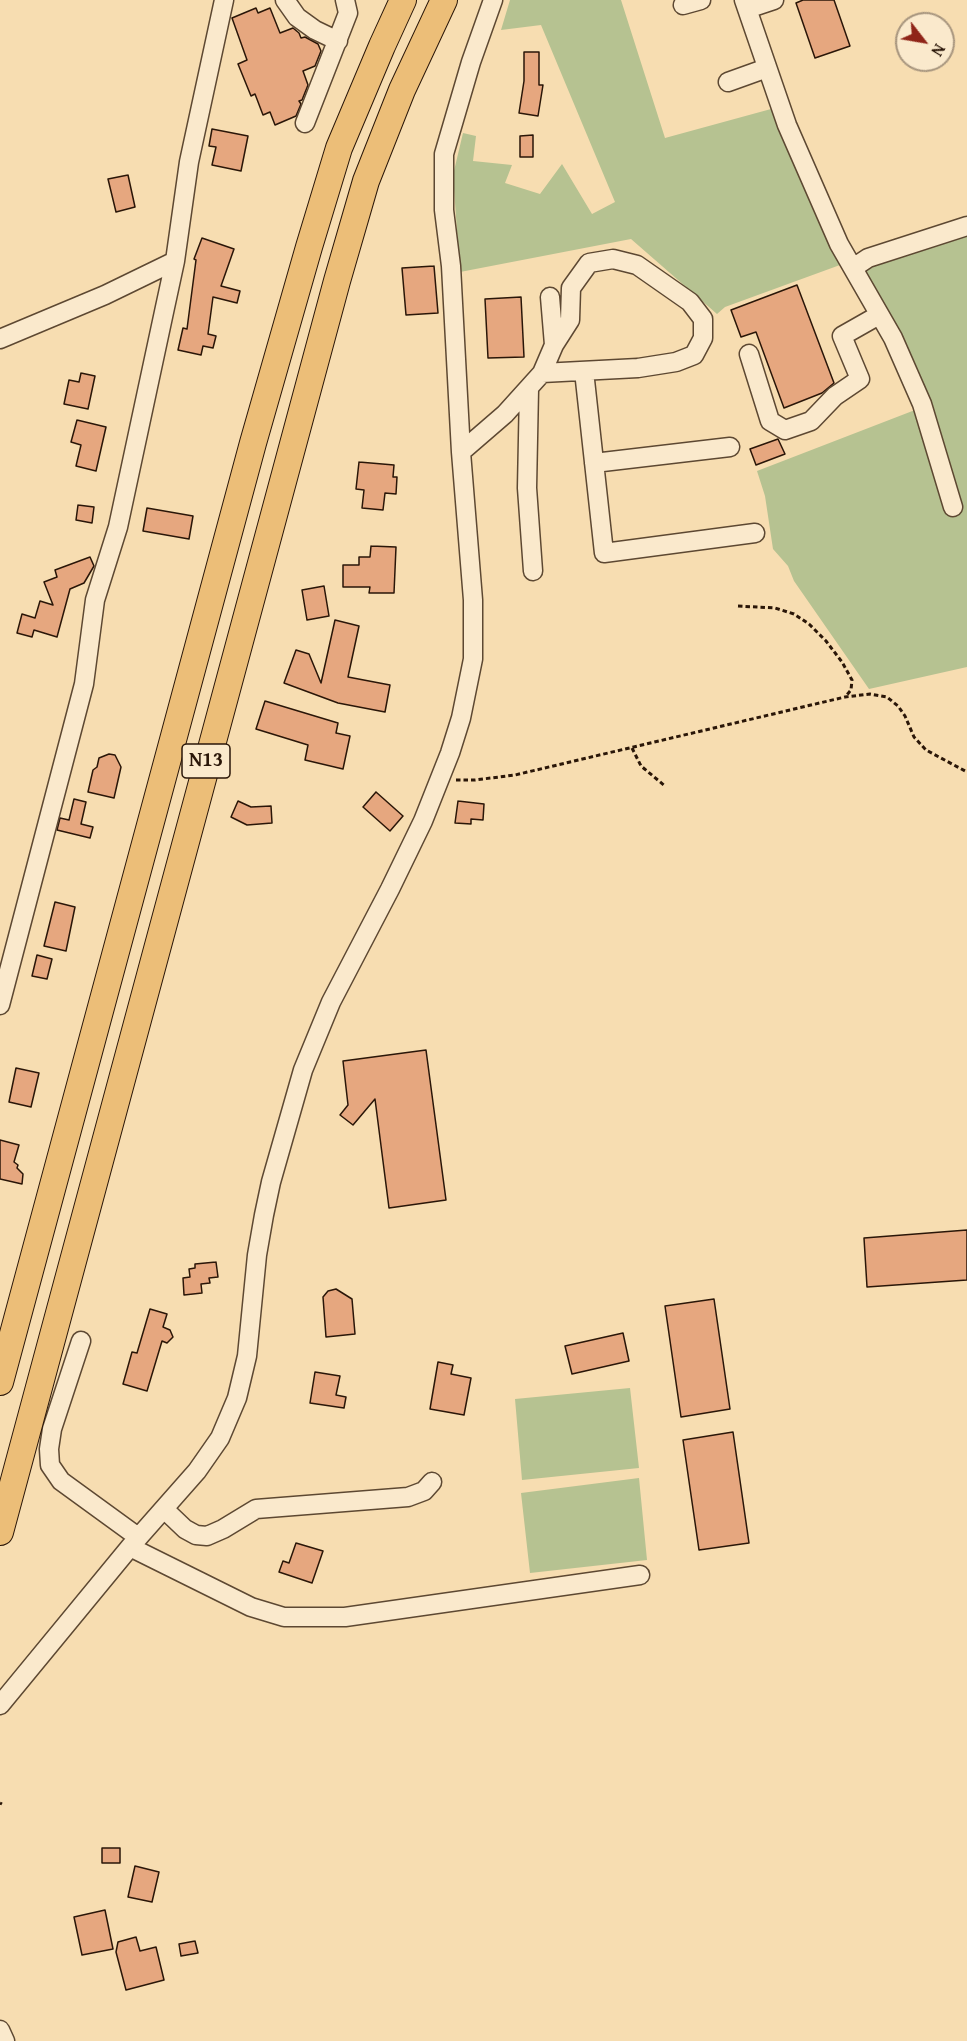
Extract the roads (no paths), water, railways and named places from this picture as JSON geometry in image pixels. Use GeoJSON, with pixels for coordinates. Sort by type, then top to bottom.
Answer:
{"type":"FeatureCollection","features":[{"type":"Feature","properties":{"kind":"highway","name":"N13"},"geometry":{"type":"LineString","coordinates":[[0,1382],[253,443],[309,247],[339,148],[403,0]]}},
{"type":"Feature","properties":{"kind":"highway","name":"N13"},"geometry":{"type":"LineString","coordinates":[[0,1532],[337,281],[366,181],[402,90],[444,0]]}},
{"type":"Feature","properties":{"kind":"street"},"geometry":{"type":"LineString","coordinates":[[0,1005],[84,684],[95,600],[117,527],[175,261],[189,162],[224,0]]}},
{"type":"Feature","properties":{"kind":"street"},"geometry":{"type":"LineString","coordinates":[[285,0],[297,17],[315,30],[338,41]]}},
{"type":"Feature","properties":{"kind":"street"},"geometry":{"type":"LineString","coordinates":[[305,123],[348,13],[345,0]]}},
{"type":"Feature","properties":{"kind":"street"},"geometry":{"type":"LineString","coordinates":[[0,1705],[134,1542],[197,1471],[220,1438],[237,1398],[247,1356],[257,1255],[264,1215],[271,1182],[303,1070],[331,1002],[423,821],[462,718],[472,659],[473,600],[461,452],[451,266],[444,210],[444,154],[471,62],[493,0]]}},
{"type":"Feature","properties":{"kind":"street"},"geometry":{"type":"LineString","coordinates":[[774,0],[746,5],[787,125],[839,244],[893,338],[922,404],[953,507]]}},
{"type":"Feature","properties":{"kind":"street"},"geometry":{"type":"LineString","coordinates":[[728,82],[767,68]]}},
{"type":"Feature","properties":{"kind":"street"},"geometry":{"type":"LineString","coordinates":[[853,268],[868,258],[967,226]]}},
{"type":"Feature","properties":{"kind":"street"},"geometry":{"type":"LineString","coordinates":[[461,452],[505,414],[542,373],[554,345],[570,320],[571,288],[589,263],[613,259],[637,265],[690,302],[704,319],[703,338],[694,355],[676,362],[638,368],[542,373]]}},
{"type":"Feature","properties":{"kind":"street"},"geometry":{"type":"LineString","coordinates":[[0,339],[105,295],[175,261]]}},
{"type":"Feature","properties":{"kind":"street"},"geometry":{"type":"LineString","coordinates":[[550,297],[554,345]]}},
{"type":"Feature","properties":{"kind":"street"},"geometry":{"type":"LineString","coordinates":[[749,354],[770,422],[785,430],[812,421],[835,396],[860,379],[842,336],[879,315]]}},
{"type":"Feature","properties":{"kind":"street"},"geometry":{"type":"LineString","coordinates":[[584,371],[604,553],[755,533]]}},
{"type":"Feature","properties":{"kind":"street"},"geometry":{"type":"LineString","coordinates":[[529,389],[527,488],[533,571]]}},
{"type":"Feature","properties":{"kind":"street"},"geometry":{"type":"LineString","coordinates":[[594,463],[730,447]]}},
{"type":"Feature","properties":{"kind":"street"},"geometry":{"type":"LineString","coordinates":[[81,1341],[52,1429],[49,1449],[50,1465],[61,1481],[134,1542],[251,1607],[284,1617],[345,1617],[640,1575]]}},
{"type":"Feature","properties":{"kind":"street"},"geometry":{"type":"LineString","coordinates":[[164,1509],[185,1529],[196,1535],[207,1536],[256,1509],[408,1497],[424,1491],[432,1482]]}},
{"type":"Feature","properties":{"kind":"street"},"geometry":{"type":"LineString","coordinates":[[0,2030],[5,2041]]}}]}
